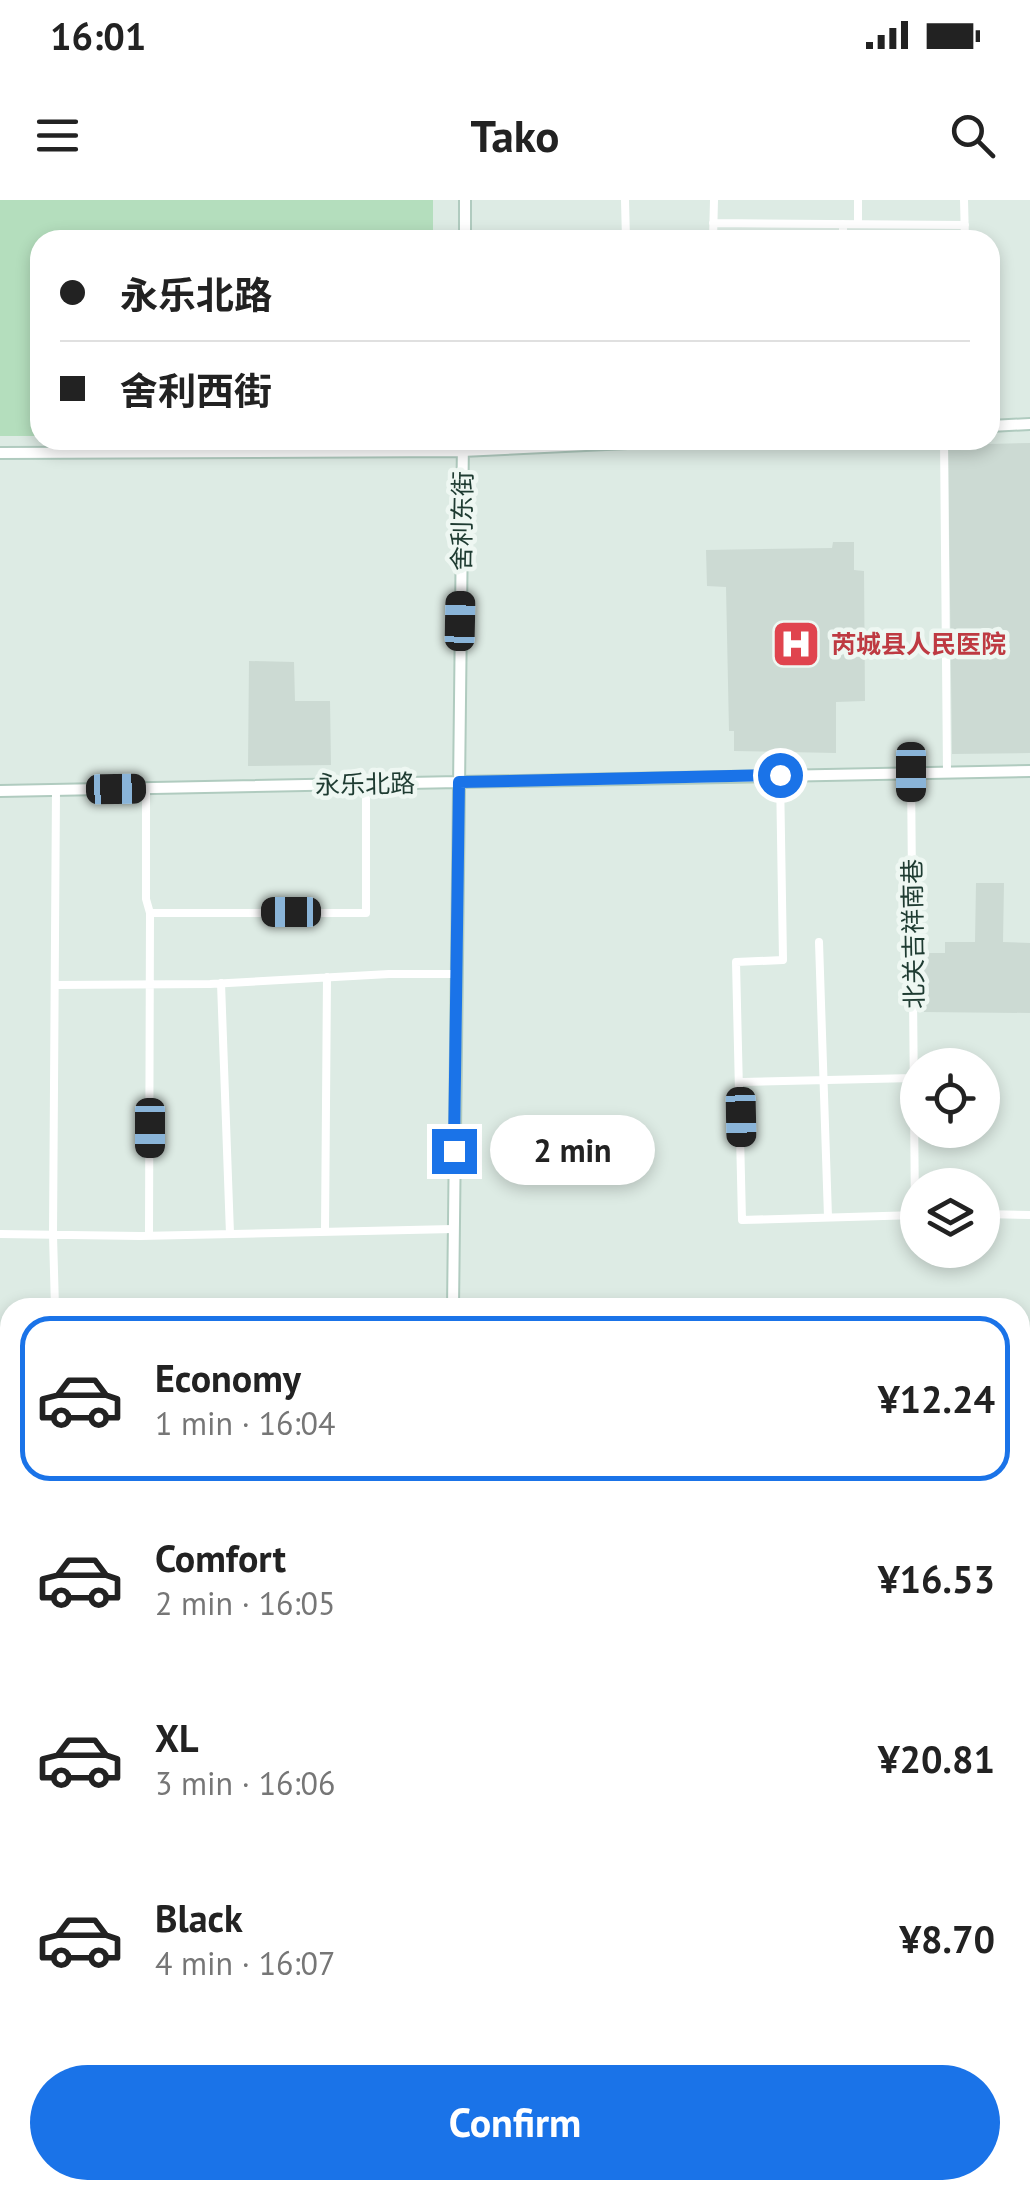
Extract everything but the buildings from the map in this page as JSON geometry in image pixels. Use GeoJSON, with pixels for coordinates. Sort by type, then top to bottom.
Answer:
{"type":"FeatureCollection","features":[{"type":"Feature","properties":{"kind":"street"},"geometry":{"type":"LineString","coordinates":[[464,230],[465,200]]}},
{"type":"Feature","properties":{"kind":"street"},"geometry":{"type":"LineString","coordinates":[[625,200],[626,230]]}},
{"type":"Feature","properties":{"kind":"street"},"geometry":{"type":"LineString","coordinates":[[714,200],[714,230]]}},
{"type":"Feature","properties":{"kind":"street"},"geometry":{"type":"LineString","coordinates":[[858,200],[858,224]]}},
{"type":"Feature","properties":{"kind":"street"},"geometry":{"type":"LineString","coordinates":[[964,200],[965,230]]}},
{"type":"Feature","properties":{"kind":"street"},"geometry":{"type":"LineString","coordinates":[[714,223],[965,225]]}},
{"type":"Feature","properties":{"kind":"street"},"geometry":{"type":"LineString","coordinates":[[843,224],[843,230]]}},
{"type":"Feature","properties":{"kind":"street"},"geometry":{"type":"LineString","coordinates":[[1000,426],[1030,424]]}},
{"type":"Feature","properties":{"kind":"street"},"geometry":{"type":"LineString","coordinates":[[0,453],[198,450]]}},
{"type":"Feature","properties":{"kind":"street","name":"舍利东街"},"geometry":{"type":"LineString","coordinates":[[452,1298],[462,450]]}},
{"type":"Feature","properties":{"kind":"street"},"geometry":{"type":"LineString","coordinates":[[944,450],[946,770]]}},
{"type":"Feature","properties":{"kind":"street","name":"永乐北路"},"geometry":{"type":"LineString","coordinates":[[0,791],[1030,771]]}},
{"type":"Feature","properties":{"kind":"street","name":"北关吉祥南巷"},"geometry":{"type":"LineString","coordinates":[[911,772],[914,1048]]}},
{"type":"Feature","properties":{"kind":"street"},"geometry":{"type":"LineString","coordinates":[[780,775],[783,960],[736,962],[742,1220],[900,1215]]}},
{"type":"Feature","properties":{"kind":"street"},"geometry":{"type":"LineString","coordinates":[[150,913],[366,913],[366,784]]}},
{"type":"Feature","properties":{"kind":"street"},"geometry":{"type":"LineString","coordinates":[[146,788],[146,899],[150,913],[149,1235]]}},
{"type":"Feature","properties":{"kind":"street"},"geometry":{"type":"LineString","coordinates":[[55,1298],[56,790]]}},
{"type":"Feature","properties":{"kind":"street"},"geometry":{"type":"LineString","coordinates":[[818,942],[828,1217]]}},
{"type":"Feature","properties":{"kind":"street"},"geometry":{"type":"LineString","coordinates":[[55,985],[456,974]]}},
{"type":"Feature","properties":{"kind":"street"},"geometry":{"type":"LineString","coordinates":[[325,1232],[326,977]]}},
{"type":"Feature","properties":{"kind":"street"},"geometry":{"type":"LineString","coordinates":[[222,983],[230,1234]]}},
{"type":"Feature","properties":{"kind":"street"},"geometry":{"type":"LineString","coordinates":[[740,1082],[900,1078]]}},
{"type":"Feature","properties":{"kind":"street"},"geometry":{"type":"LineString","coordinates":[[1000,1214],[1030,1215]]}},
{"type":"Feature","properties":{"kind":"street"},"geometry":{"type":"LineString","coordinates":[[0,1234],[453,1229]]}},
{"type":"Feature","properties":{"kind":"shaded area"},"geometry":{"type":"Polygon","coordinates":[[[1030,443],[1030,753],[952,754],[948,450],[1000,450],[1000,444],[1030,443]]]}},
{"type":"Feature","properties":{"kind":"shaded area","name":"芮城县人民医院"},"geometry":{"type":"Polygon","coordinates":[[[833,542],[854,542],[854,570],[864,571],[865,701],[836,702],[836,753],[734,751],[734,731],[729,731],[726,587],[707,586],[706,550],[832,548],[833,542]]]}},
{"type":"Feature","properties":{"kind":"shaded area"},"geometry":{"type":"Polygon","coordinates":[[[249,661],[294,662],[295,701],[330,701],[331,765],[248,766],[249,661]]]}},
{"type":"Feature","properties":{"kind":"shaded area"},"geometry":{"type":"Polygon","coordinates":[[[976,883],[1004,883],[1003,942],[1030,943],[1030,1013],[924,1012],[924,953],[945,953],[945,942],[975,942],[976,883]]]}},
{"type":"Feature","properties":{"kind":"green space"},"geometry":{"type":"Polygon","coordinates":[[[0,200],[433,200],[433,230],[30,230],[30,436],[0,436],[0,200]]]}},
{"type":"Feature","properties":{"kind":"place","name":"芮城县人民医院"},"geometry":{"type":"Point","coordinates":[796,644]}},
{"type":"Feature","properties":{"kind":"route"},"geometry":{"type":"LineString","coordinates":[[454,1151],[459,782],[780,775]]}}]}
